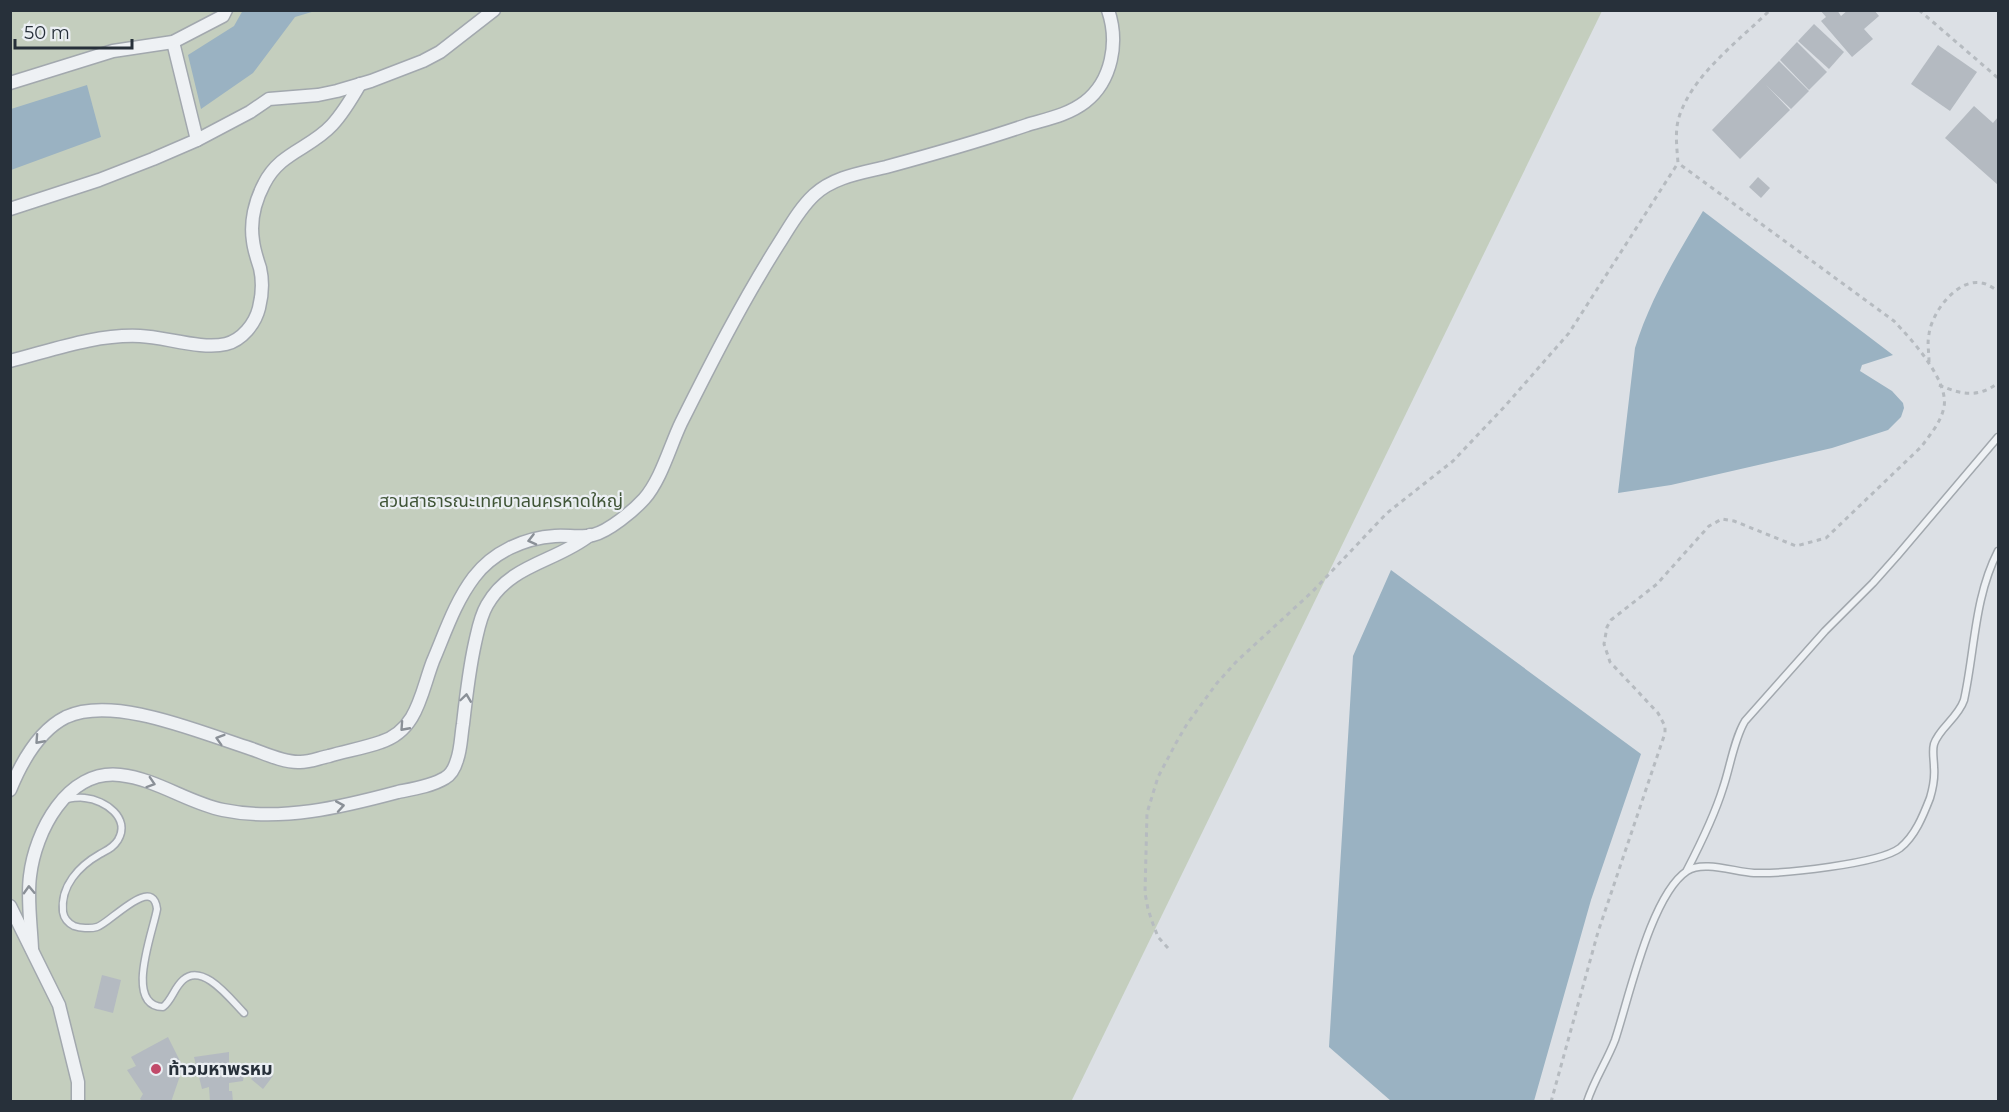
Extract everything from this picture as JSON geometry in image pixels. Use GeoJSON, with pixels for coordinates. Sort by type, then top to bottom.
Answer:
{"type":"FeatureCollection","features":[{"type":"Feature","properties":{"kind":"street"},"geometry":{"type":"LineString","coordinates":[[10,83],[113,51],[173,42],[223,16],[225,10]]}},
{"type":"Feature","properties":{"kind":"street"},"geometry":{"type":"LineString","coordinates":[[10,209],[99,180],[197,140],[250,112],[268,99],[328,93],[423,61],[440,52],[494,10]]}},
{"type":"Feature","properties":{"kind":"street"},"geometry":{"type":"LineString","coordinates":[[10,790],[23,761],[37,742],[66,717],[87,711],[105,709],[140,714],[299,762],[384,741],[401,731],[415,713],[455,609],[467,588],[485,565],[502,552],[537,538],[597,534],[633,510],[649,493],[680,426],[755,281],[799,213],[816,193],[840,179],[960,148],[1071,111],[1094,94],[1102,84],[1113,44],[1108,10]]}},
{"type":"Feature","properties":{"kind":"street"},"geometry":{"type":"LineString","coordinates":[[173,42],[197,140]]}},
{"type":"Feature","properties":{"kind":"street"},"geometry":{"type":"LineString","coordinates":[[10,361],[63,345],[114,337],[140,336],[204,344],[226,344],[242,336],[254,321],[261,298],[260,270],[251,229],[255,206],[263,186],[277,164],[332,125],[360,84]]}},
{"type":"Feature","properties":{"kind":"street"},"geometry":{"type":"LineString","coordinates":[[32,948],[29,887],[33,856],[50,817],[64,800],[85,782],[99,777],[121,775],[152,782],[222,810],[263,814],[317,810],[357,803],[444,779],[451,775],[458,759],[480,618],[490,600],[512,576],[536,562],[575,546],[590,535]]}},
{"type":"Feature","properties":{"kind":"street"},"geometry":{"type":"LineString","coordinates":[[10,906],[59,1005],[78,1082],[78,1101]]}},
{"type":"Feature","properties":{"kind":"lane"},"geometry":{"type":"LineString","coordinates":[[1587,1101],[1615,1038],[1655,919],[1673,886],[1687,871],[1714,816],[1738,735],[1745,721],[1834,620],[1873,583],[1998,437]]}},
{"type":"Feature","properties":{"kind":"lane"},"geometry":{"type":"LineString","coordinates":[[1687,871],[1701,866],[1769,873],[1834,866],[1881,858],[1904,844],[1922,816],[1930,796],[1934,776],[1934,744],[1959,712],[1964,700],[1978,608],[1998,551]]}},
{"type":"Feature","properties":{"kind":"lane"},"geometry":{"type":"LineString","coordinates":[[64,800],[85,797],[103,802],[117,814],[122,830],[119,839],[112,847],[81,867],[72,877],[63,903],[63,915],[68,922],[82,928],[97,927],[136,900],[144,897],[154,898],[157,909],[143,968],[147,998],[155,1005],[163,1007],[186,977],[199,976],[214,983],[244,1013]]}},
{"type":"Feature","properties":{"kind":"path"},"geometry":{"type":"LineString","coordinates":[[1167,948],[1158,937],[1146,901],[1147,813],[1158,777],[1187,724],[1217,683],[1237,661],[1313,591],[1388,513],[1467,447],[1569,333],[1678,163],[1677,129],[1680,114],[1689,96],[1714,65],[1770,10]]}},
{"type":"Feature","properties":{"kind":"path"},"geometry":{"type":"LineString","coordinates":[[1919,10],[1998,78]]}},
{"type":"Feature","properties":{"kind":"path"},"geometry":{"type":"LineString","coordinates":[[1551,1101],[1598,932],[1665,733],[1665,726],[1658,713],[1610,662],[1605,653],[1604,639],[1611,620],[1657,584],[1716,521],[1722,519],[1734,521],[1796,546],[1826,538],[1921,447],[1932,432],[1943,408],[1944,399],[1930,364],[1917,345],[1881,310],[1678,163]]}},
{"type":"Feature","properties":{"kind":"path"},"geometry":{"type":"LineString","coordinates":[[1930,364],[1928,343],[1930,326],[1946,299],[1974,282],[1986,284],[1998,291]]}},
{"type":"Feature","properties":{"kind":"path"},"geometry":{"type":"LineString","coordinates":[[1939,385],[1964,393],[1976,394],[1986,392],[1998,383]]}},
{"type":"Feature","properties":{"kind":"green space","name":"สวนสาธารณะเทศบาลนครหาดใหญ่"},"geometry":{"type":"Polygon","coordinates":[[[10,11],[1602,11],[1071,1102],[11,1101],[10,11]]]}},
{"type":"Feature","properties":{"kind":"water"},"geometry":{"type":"Polygon","coordinates":[[[243,10],[315,11],[295,17],[253,73],[201,109],[188,55],[234,26],[243,10]]]}},
{"type":"Feature","properties":{"kind":"water"},"geometry":{"type":"Polygon","coordinates":[[[87,85],[101,137],[11,170],[11,109],[87,85]]]}},
{"type":"Feature","properties":{"kind":"water"},"geometry":{"type":"Polygon","coordinates":[[[1703,211],[1893,355],[1862,365],[1860,371],[1892,391],[1903,403],[1904,408],[1901,417],[1888,430],[1832,448],[1671,485],[1618,493],[1635,348],[1656,295],[1703,211]]]}},
{"type":"Feature","properties":{"kind":"water"},"geometry":{"type":"Polygon","coordinates":[[[1391,570],[1641,754],[1591,900],[1534,1101],[1391,1101],[1329,1047],[1353,656],[1391,570]]]}},
{"type":"Feature","properties":{"kind":"building"},"geometry":{"type":"Polygon","coordinates":[[[1820,10],[1837,10],[1841,16],[1848,10],[1874,10],[1879,16],[1864,29],[1873,39],[1852,57],[1821,21],[1826,17],[1820,10]]]}},
{"type":"Feature","properties":{"kind":"building"},"geometry":{"type":"Polygon","coordinates":[[[1814,24],[1844,52],[1829,69],[1798,41],[1814,24]]]}},
{"type":"Feature","properties":{"kind":"building"},"geometry":{"type":"Polygon","coordinates":[[[1797,42],[1827,72],[1809,90],[1780,60],[1797,42]]]}},
{"type":"Feature","properties":{"kind":"building"},"geometry":{"type":"Polygon","coordinates":[[[1938,45],[1977,72],[1950,111],[1911,84],[1938,45]]]}},
{"type":"Feature","properties":{"kind":"building"},"geometry":{"type":"Polygon","coordinates":[[[1779,61],[1809,91],[1791,109],[1766,85],[1790,110],[1740,159],[1712,130],[1779,61]]]}},
{"type":"Feature","properties":{"kind":"building"},"geometry":{"type":"Polygon","coordinates":[[[1974,106],[1993,123],[1998,117],[1998,185],[1945,138],[1974,106]]]}},
{"type":"Feature","properties":{"kind":"building"},"geometry":{"type":"Polygon","coordinates":[[[1758,177],[1770,188],[1761,198],[1749,187],[1758,177]]]}},
{"type":"Feature","properties":{"kind":"building"},"geometry":{"type":"Polygon","coordinates":[[[102,975],[121,980],[113,1013],[94,1008],[102,975]]]}},
{"type":"Feature","properties":{"kind":"building","name":"ท้าวมหาพรหม"},"geometry":{"type":"Polygon","coordinates":[[[168,1037],[183,1067],[171,1102],[143,1102],[140,1099],[143,1094],[127,1070],[136,1066],[131,1057],[168,1037]]]}},
{"type":"Feature","properties":{"kind":"building"},"geometry":{"type":"Polygon","coordinates":[[[229,1052],[229,1071],[245,1070],[243,1081],[229,1083],[233,1102],[210,1102],[209,1087],[202,1089],[194,1057],[229,1052]]]}},
{"type":"Feature","properties":{"kind":"building"},"geometry":{"type":"Polygon","coordinates":[[[261,1067],[273,1076],[263,1089],[251,1079],[261,1067]]]}},
{"type":"Feature","properties":{"kind":"place","name":"ท้าวมหาพรหม"},"geometry":{"type":"Point","coordinates":[156,1069]}}]}
